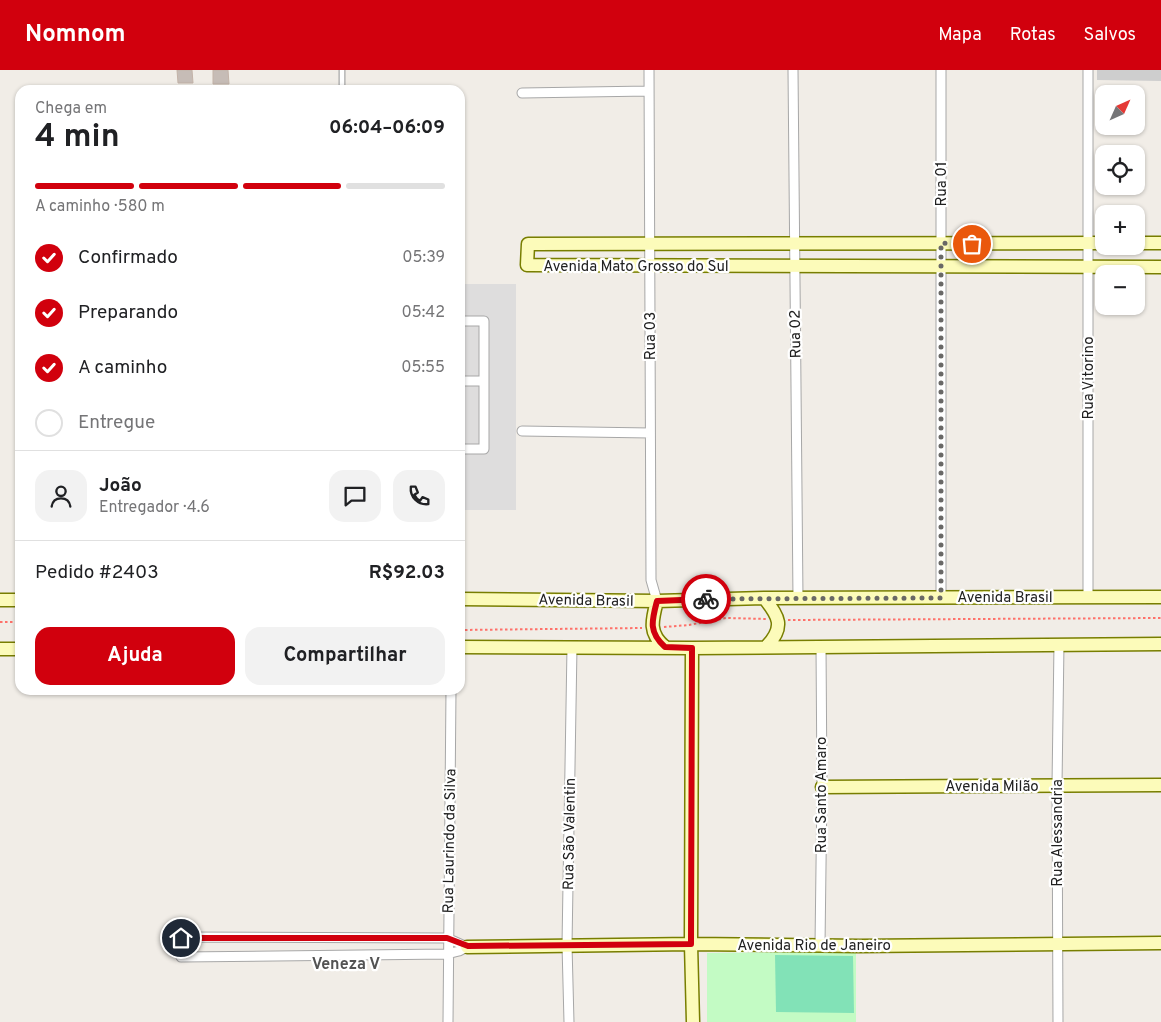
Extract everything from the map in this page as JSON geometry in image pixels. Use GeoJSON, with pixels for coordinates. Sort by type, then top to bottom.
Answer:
{"type":"FeatureCollection","features":[{"type":"Feature","properties":{"kind":"street","name":"Rua 03"},"geometry":{"type":"LineString","coordinates":[[649,70],[651,580],[657,601]]}},
{"type":"Feature","properties":{"kind":"street","name":"Rua 02"},"geometry":{"type":"LineString","coordinates":[[793,70],[798,598]]}},
{"type":"Feature","properties":{"kind":"street","name":"Rua 01"},"geometry":{"type":"LineString","coordinates":[[941,70],[941,598]]}},
{"type":"Feature","properties":{"kind":"street","name":"Rua Vitorino"},"geometry":{"type":"LineString","coordinates":[[1088,70],[1088,597]]}},
{"type":"Feature","properties":{"kind":"street"},"geometry":{"type":"LineString","coordinates":[[522,93],[649,91]]}},
{"type":"Feature","properties":{"kind":"street","name":"Avenida Mato Grosso do Sul"},"geometry":{"type":"LineString","coordinates":[[1095,243],[528,244],[527,265],[1161,267]]}},
{"type":"Feature","properties":{"kind":"street"},"geometry":{"type":"LineString","coordinates":[[1145,243],[1161,243]]}},
{"type":"Feature","properties":{"kind":"street"},"geometry":{"type":"LineString","coordinates":[[465,321],[484,321],[484,449],[465,449]]}},
{"type":"Feature","properties":{"kind":"street"},"geometry":{"type":"LineString","coordinates":[[465,381],[484,381]]}},
{"type":"Feature","properties":{"kind":"street"},"geometry":{"type":"LineString","coordinates":[[522,431],[650,433]]}},
{"type":"Feature","properties":{"kind":"street","name":"Avenida Brasil"},"geometry":{"type":"LineString","coordinates":[[465,599],[657,601],[764,598],[1161,597]]}},
{"type":"Feature","properties":{"kind":"street"},"geometry":{"type":"LineString","coordinates":[[764,598],[774,610],[778,620],[777,632],[767,646]]}},
{"type":"Feature","properties":{"kind":"street"},"geometry":{"type":"LineString","coordinates":[[0,600],[15,600]]}},
{"type":"Feature","properties":{"kind":"street"},"geometry":{"type":"LineString","coordinates":[[657,601],[653,617],[654,635],[665,647]]}},
{"type":"Feature","properties":{"kind":"street","name":"Rua Alessandria"},"geometry":{"type":"LineString","coordinates":[[1058,1022],[1057,786],[1059,644]]}},
{"type":"Feature","properties":{"kind":"street"},"geometry":{"type":"LineString","coordinates":[[465,647],[692,648],[1161,644]]}},
{"type":"Feature","properties":{"kind":"street","name":"Rua Santo Amaro"},"geometry":{"type":"LineString","coordinates":[[820,945],[821,646]]}},
{"type":"Feature","properties":{"kind":"street","name":"Rua São Valentin"},"geometry":{"type":"LineString","coordinates":[[569,1022],[567,945],[572,647]]}},
{"type":"Feature","properties":{"kind":"street"},"geometry":{"type":"LineString","coordinates":[[692,648],[692,1022]]}},
{"type":"Feature","properties":{"kind":"street"},"geometry":{"type":"LineString","coordinates":[[0,649],[15,649]]}},
{"type":"Feature","properties":{"kind":"street","name":"Rua Laurindo da Silva"},"geometry":{"type":"LineString","coordinates":[[448,1022],[447,938],[451,695]]}},
{"type":"Feature","properties":{"kind":"street","name":"Avenida Milão"},"geometry":{"type":"LineString","coordinates":[[822,787],[1161,785]]}},
{"type":"Feature","properties":{"kind":"street","name":"Avenida Rio de Janeiro"},"geometry":{"type":"LineString","coordinates":[[468,946],[447,954],[181,957],[181,938],[447,938],[468,946],[691,944],[860,946],[1161,943]]}},
{"type":"Feature","properties":{"kind":"lane"},"geometry":{"type":"LineString","coordinates":[[342,70],[342,85]]}},
{"type":"Feature","properties":{"kind":"path"},"geometry":{"type":"LineString","coordinates":[[465,630],[653,628],[689,625],[726,618],[778,620],[1161,618]]}},
{"type":"Feature","properties":{"kind":"path"},"geometry":{"type":"LineString","coordinates":[[0,622],[15,622]]}},
{"type":"Feature","properties":{"kind":"shaded area"},"geometry":{"type":"Polygon","coordinates":[[[1097,70],[1161,70],[1161,81],[1097,80],[1097,70]]]}},
{"type":"Feature","properties":{"kind":"shaded area"},"geometry":{"type":"Polygon","coordinates":[[[465,284],[516,284],[516,510],[465,510],[465,284]]]}},
{"type":"Feature","properties":{"kind":"green space"},"geometry":{"type":"Polygon","coordinates":[[[856,951],[856,1022],[707,1022],[707,953],[856,951]]]}},
{"type":"Feature","properties":{"kind":"green space"},"geometry":{"type":"Polygon","coordinates":[[[775,955],[853,956],[854,1013],[776,1012],[775,955]]]}},
{"type":"Feature","properties":{"kind":"building"},"geometry":{"type":"Polygon","coordinates":[[[177,70],[192,70],[193,83],[178,83],[177,70]]]}},
{"type":"Feature","properties":{"kind":"building"},"geometry":{"type":"Polygon","coordinates":[[[213,70],[228,70],[229,84],[213,84],[213,70]]]}},
{"type":"Feature","properties":{"kind":"way so far"},"geometry":{"type":"LineString","coordinates":[[706,599],[941,598],[941,243],[972,244]]}},
{"type":"Feature","properties":{"kind":"district","name":"Veneza V"},"geometry":{"type":"Point","coordinates":[346,963]}},
{"type":"Feature","properties":{"kind":"route"},"geometry":{"type":"LineString","coordinates":[[181,938],[447,938],[468,946],[691,944],[692,648],[665,647],[654,635],[653,617],[657,601],[706,599]]}}]}
